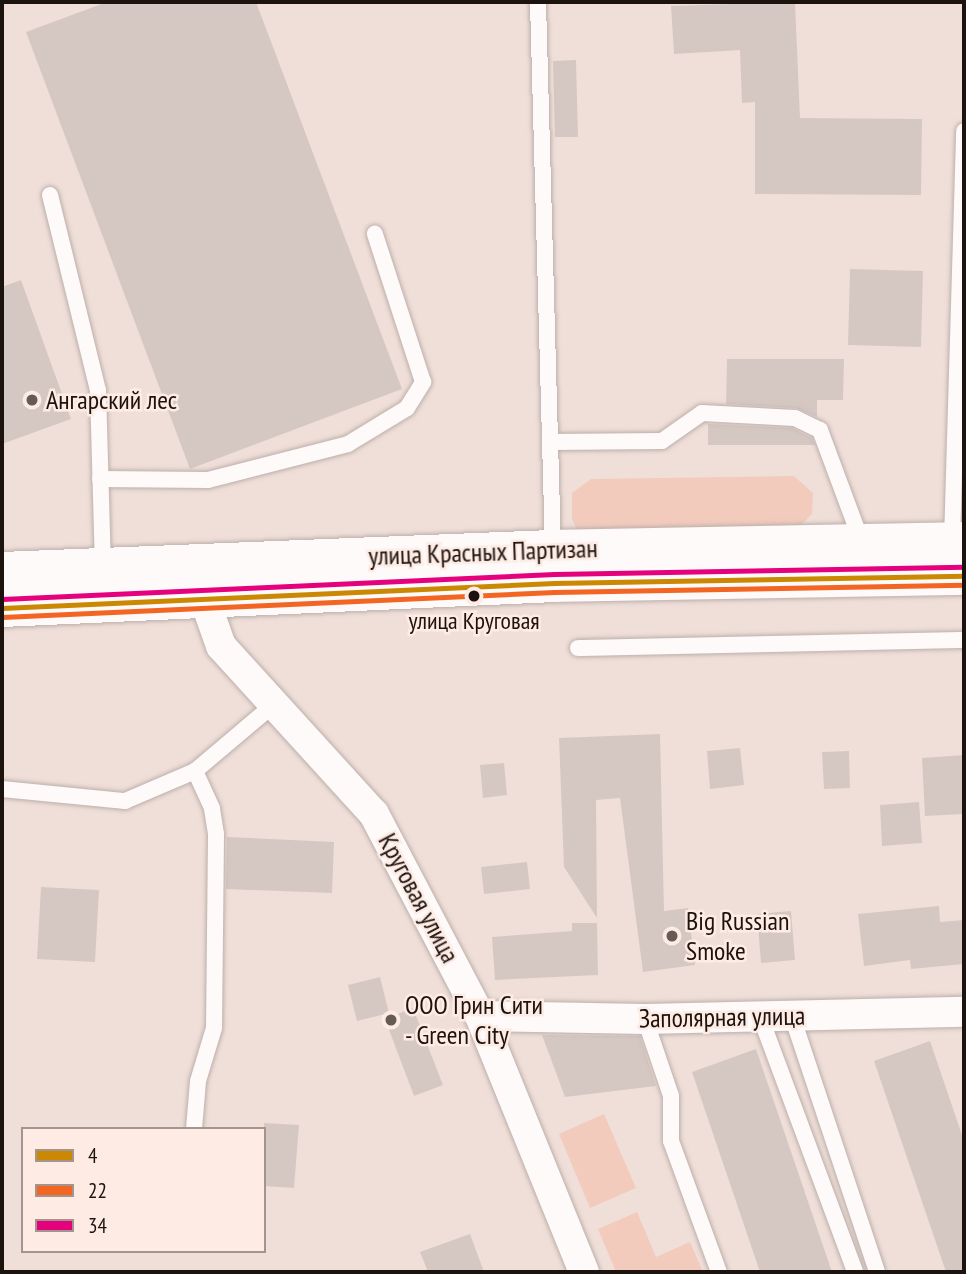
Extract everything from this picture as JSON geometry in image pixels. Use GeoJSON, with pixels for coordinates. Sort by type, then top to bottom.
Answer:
{"type":"FeatureCollection","features":[{"type":"Feature","properties":{"kind":"main road","name":"улица Красных Партизан"},"geometry":{"type":"LineString","coordinates":[[554,566],[862,543],[960,553]]}},
{"type":"Feature","properties":{"kind":"main road","name":"улица Красных Партизан"},"geometry":{"type":"LineString","coordinates":[[2,608],[204,580],[960,553]]}},
{"type":"Feature","properties":{"kind":"main road","name":"улица Красных Партизан"},"geometry":{"type":"LineString","coordinates":[[2,571],[103,567],[204,580]]}},
{"type":"Feature","properties":{"kind":"street","name":"Круговая улица"},"geometry":{"type":"LineString","coordinates":[[204,580],[221,646],[374,814],[480,1016],[584,1272]]}},
{"type":"Feature","properties":{"kind":"street","name":"Заполярная улица"},"geometry":{"type":"LineString","coordinates":[[480,1016],[645,1019],[964,1013]]}},
{"type":"Feature","properties":{"kind":"lane"},"geometry":{"type":"LineString","coordinates":[[538,2],[554,566]]}},
{"type":"Feature","properties":{"kind":"lane"},"geometry":{"type":"LineString","coordinates":[[960,553],[964,131]]}},
{"type":"Feature","properties":{"kind":"lane"},"geometry":{"type":"LineString","coordinates":[[50,195],[98,390],[103,567]]}},
{"type":"Feature","properties":{"kind":"lane"},"geometry":{"type":"LineString","coordinates":[[100,479],[208,480],[348,444],[407,408],[423,382],[374,234]]}},
{"type":"Feature","properties":{"kind":"lane"},"geometry":{"type":"LineString","coordinates":[[550,442],[662,441],[702,413],[795,418],[820,429],[862,543]]}},
{"type":"Feature","properties":{"kind":"lane"},"geometry":{"type":"LineString","coordinates":[[578,648],[964,640]]}},
{"type":"Feature","properties":{"kind":"lane"},"geometry":{"type":"LineString","coordinates":[[2,789],[125,801],[195,771],[272,705]]}},
{"type":"Feature","properties":{"kind":"lane"},"geometry":{"type":"LineString","coordinates":[[194,1127],[198,1081],[214,1028],[216,834],[212,808],[195,771]]}},
{"type":"Feature","properties":{"kind":"lane"},"geometry":{"type":"LineString","coordinates":[[760,1016],[855,1272]]}},
{"type":"Feature","properties":{"kind":"lane"},"geometry":{"type":"LineString","coordinates":[[792,1016],[877,1272]]}},
{"type":"Feature","properties":{"kind":"lane"},"geometry":{"type":"LineString","coordinates":[[645,1019],[671,1096],[671,1141],[719,1272]]}},
{"type":"Feature","properties":{"kind":"shaded area"},"geometry":{"type":"Polygon","coordinates":[[[794,476],[813,493],[812,514],[800,526],[577,530],[572,519],[572,493],[591,479],[794,476]]]}},
{"type":"Feature","properties":{"kind":"shaded area"},"geometry":{"type":"Polygon","coordinates":[[[604,1114],[636,1188],[590,1208],[559,1134],[604,1114]]]}},
{"type":"Feature","properties":{"kind":"shaded area"},"geometry":{"type":"Polygon","coordinates":[[[637,1212],[656,1257],[690,1242],[703,1272],[616,1272],[598,1229],[637,1212]]]}},
{"type":"Feature","properties":{"kind":"building"},"geometry":{"type":"Polygon","coordinates":[[[107,2],[256,2],[402,389],[190,469],[26,32],[107,2]]]}},
{"type":"Feature","properties":{"kind":"building"},"geometry":{"type":"Polygon","coordinates":[[[795,2],[800,118],[922,119],[921,195],[755,194],[755,102],[742,103],[740,50],[674,54],[671,6],[795,2]]]}},
{"type":"Feature","properties":{"kind":"building"},"geometry":{"type":"Polygon","coordinates":[[[576,60],[578,137],[555,137],[553,61],[576,60]]]}},
{"type":"Feature","properties":{"kind":"building"},"geometry":{"type":"Polygon","coordinates":[[[850,269],[923,271],[921,347],[848,345],[850,269]]]}},
{"type":"Feature","properties":{"kind":"building"},"geometry":{"type":"Polygon","coordinates":[[[21,280],[71,419],[2,444],[2,287],[21,280]]]}},
{"type":"Feature","properties":{"kind":"building"},"geometry":{"type":"Polygon","coordinates":[[[727,359],[844,359],[843,400],[817,400],[817,417],[796,408],[726,404],[727,359]]]}},
{"type":"Feature","properties":{"kind":"building"},"geometry":{"type":"Polygon","coordinates":[[[708,424],[792,428],[812,438],[815,445],[708,445],[708,424]]]}},
{"type":"Feature","properties":{"kind":"building"},"geometry":{"type":"Polygon","coordinates":[[[660,734],[664,911],[688,908],[695,965],[643,972],[620,798],[596,800],[597,918],[564,867],[559,738],[660,734]]]}},
{"type":"Feature","properties":{"kind":"building"},"geometry":{"type":"Polygon","coordinates":[[[740,748],[744,785],[710,789],[707,751],[740,748]]]}},
{"type":"Feature","properties":{"kind":"building"},"geometry":{"type":"Polygon","coordinates":[[[849,751],[850,788],[824,789],[822,752],[849,751]]]}},
{"type":"Feature","properties":{"kind":"building"},"geometry":{"type":"Polygon","coordinates":[[[964,755],[964,814],[925,816],[922,758],[964,755]]]}},
{"type":"Feature","properties":{"kind":"building"},"geometry":{"type":"Polygon","coordinates":[[[504,763],[507,795],[483,798],[480,765],[504,763]]]}},
{"type":"Feature","properties":{"kind":"building"},"geometry":{"type":"Polygon","coordinates":[[[919,802],[922,843],[882,846],[880,805],[919,802]]]}},
{"type":"Feature","properties":{"kind":"building"},"geometry":{"type":"Polygon","coordinates":[[[227,837],[334,842],[332,893],[226,889],[227,837]]]}},
{"type":"Feature","properties":{"kind":"building"},"geometry":{"type":"Polygon","coordinates":[[[527,862],[530,889],[484,894],[481,867],[527,862]]]}},
{"type":"Feature","properties":{"kind":"building"},"geometry":{"type":"Polygon","coordinates":[[[41,887],[99,890],[95,962],[37,959],[41,887]]]}},
{"type":"Feature","properties":{"kind":"building"},"geometry":{"type":"Polygon","coordinates":[[[939,906],[940,922],[964,920],[964,964],[911,969],[910,960],[864,966],[858,914],[939,906]]]}},
{"type":"Feature","properties":{"kind":"building"},"geometry":{"type":"Polygon","coordinates":[[[791,911],[795,960],[761,963],[757,914],[791,911]]]}},
{"type":"Feature","properties":{"kind":"building"},"geometry":{"type":"Polygon","coordinates":[[[572,923],[597,923],[598,975],[495,980],[492,937],[572,931],[572,923]]]}},
{"type":"Feature","properties":{"kind":"building"},"geometry":{"type":"Polygon","coordinates":[[[380,977],[389,1013],[357,1021],[348,985],[380,977]]]}},
{"type":"Feature","properties":{"kind":"building"},"geometry":{"type":"Polygon","coordinates":[[[413,1008],[443,1085],[414,1096],[385,1019],[413,1008]]]}},
{"type":"Feature","properties":{"kind":"building"},"geometry":{"type":"Polygon","coordinates":[[[542,1035],[640,1036],[656,1086],[565,1097],[542,1035]]]}},
{"type":"Feature","properties":{"kind":"building"},"geometry":{"type":"Polygon","coordinates":[[[930,1041],[964,1141],[964,1272],[946,1272],[874,1061],[930,1041]]]}},
{"type":"Feature","properties":{"kind":"building"},"geometry":{"type":"Polygon","coordinates":[[[756,1049],[832,1272],[760,1272],[692,1072],[756,1049]]]}},
{"type":"Feature","properties":{"kind":"building"},"geometry":{"type":"Polygon","coordinates":[[[264,1123],[299,1125],[294,1188],[266,1186],[264,1123]]]}},
{"type":"Feature","properties":{"kind":"building"},"geometry":{"type":"Polygon","coordinates":[[[470,1234],[484,1272],[428,1272],[420,1252],[470,1234]]]}},
{"type":"Feature","properties":{"kind":"transit line","name":"34"},"geometry":{"type":"LineString","coordinates":[[2,599],[554,574],[964,567]]}},
{"type":"Feature","properties":{"kind":"transit line","name":"4"},"geometry":{"type":"LineString","coordinates":[[2,608],[554,583],[964,576]]}},
{"type":"Feature","properties":{"kind":"transit line","name":"22"},"geometry":{"type":"LineString","coordinates":[[2,617],[554,592],[964,585]]}},
{"type":"Feature","properties":{"kind":"place","name":"Ангарский лес"},"geometry":{"type":"Point","coordinates":[32,400]}},
{"type":"Feature","properties":{"kind":"place","name":"улица Круговая"},"geometry":{"type":"Point","coordinates":[474,596]}},
{"type":"Feature","properties":{"kind":"place","name":"Big Russian Smoke"},"geometry":{"type":"Point","coordinates":[672,936]}},
{"type":"Feature","properties":{"kind":"place","name":"ООО Грин Сити - Green City"},"geometry":{"type":"Point","coordinates":[391,1020]}}]}
